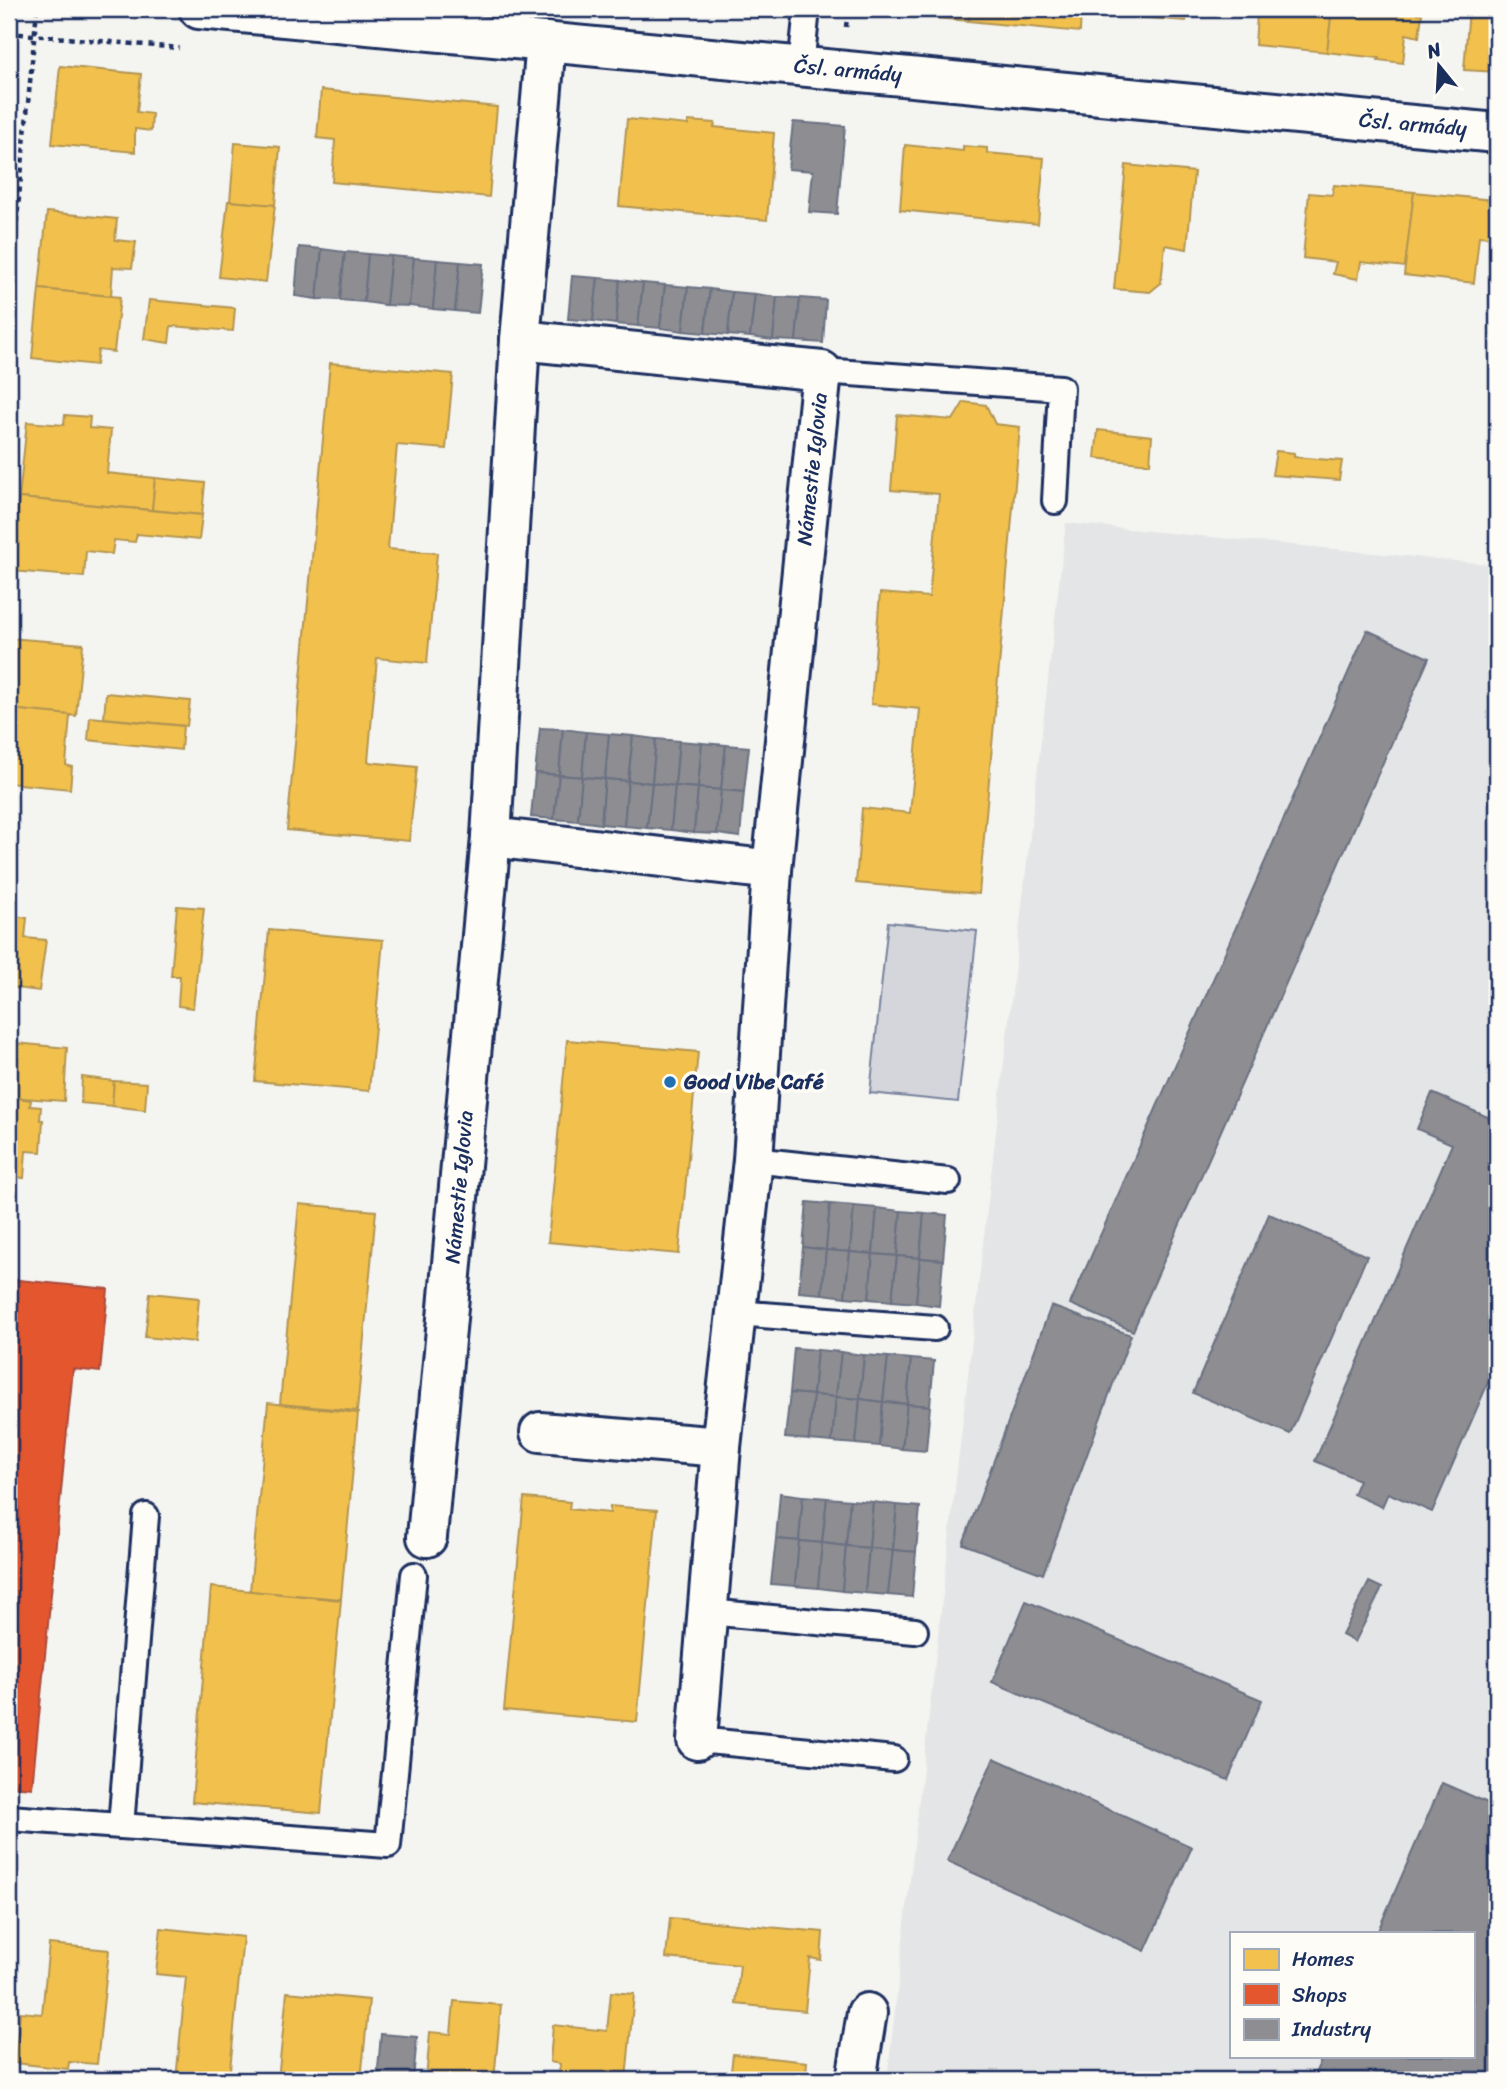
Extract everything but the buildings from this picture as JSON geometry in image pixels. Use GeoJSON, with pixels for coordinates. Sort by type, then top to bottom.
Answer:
{"type":"FeatureCollection","features":[{"type":"Feature","properties":{"kind":"street","name":"Čsl. armády"},"geometry":{"type":"LineString","coordinates":[[200,9],[508,23],[546,42],[1497,132]]}},
{"type":"Feature","properties":{"kind":"street","name":"Námestie Iglovia"},"geometry":{"type":"LineString","coordinates":[[427,1537],[491,836],[520,340],[546,42]]}},
{"type":"Feature","properties":{"kind":"street","name":"Námestie Iglovia"},"geometry":{"type":"LineString","coordinates":[[520,340],[822,371],[772,870],[754,1160],[721,1447],[697,1740]]}},
{"type":"Feature","properties":{"kind":"street"},"geometry":{"type":"LineString","coordinates":[[491,836],[772,870]]}},
{"type":"Feature","properties":{"kind":"street"},"geometry":{"type":"LineString","coordinates":[[540,1432],[721,1447]]}},
{"type":"Feature","properties":{"kind":"street"},"geometry":{"type":"LineString","coordinates":[[856,2080],[867,2013]]}},
{"type":"Feature","properties":{"kind":"lane"},"geometry":{"type":"LineString","coordinates":[[801,66],[807,9]]}},
{"type":"Feature","properties":{"kind":"lane"},"geometry":{"type":"LineString","coordinates":[[822,371],[1061,388],[1055,501]]}},
{"type":"Feature","properties":{"kind":"lane"},"geometry":{"type":"LineString","coordinates":[[754,1160],[948,1181]]}},
{"type":"Feature","properties":{"kind":"lane"},"geometry":{"type":"LineString","coordinates":[[736,1312],[935,1328]]}},
{"type":"Feature","properties":{"kind":"lane"},"geometry":{"type":"LineString","coordinates":[[121,1826],[146,1516]]}},
{"type":"Feature","properties":{"kind":"lane"},"geometry":{"type":"LineString","coordinates":[[9,1818],[388,1845],[414,1575]]}},
{"type":"Feature","properties":{"kind":"lane"},"geometry":{"type":"LineString","coordinates":[[708,1612],[915,1631]]}},
{"type":"Feature","properties":{"kind":"lane"},"geometry":{"type":"LineString","coordinates":[[697,1740],[894,1759]]}},
{"type":"Feature","properties":{"kind":"path"},"geometry":{"type":"LineString","coordinates":[[9,302],[37,9]]}},
{"type":"Feature","properties":{"kind":"shaded area"},"geometry":{"type":"Polygon","coordinates":[[[1066,523],[1497,565],[1497,2080],[887,2080],[1066,523]]]}},
{"type":"Feature","properties":{"kind":"shaded area"},"geometry":{"type":"Polygon","coordinates":[[[888,922],[977,931],[958,1102],[870,1093],[888,922]]]}},
{"type":"Feature","properties":{"kind":"place","name":"Good Vibe Café"},"geometry":{"type":"Point","coordinates":[670,1082]}}]}
